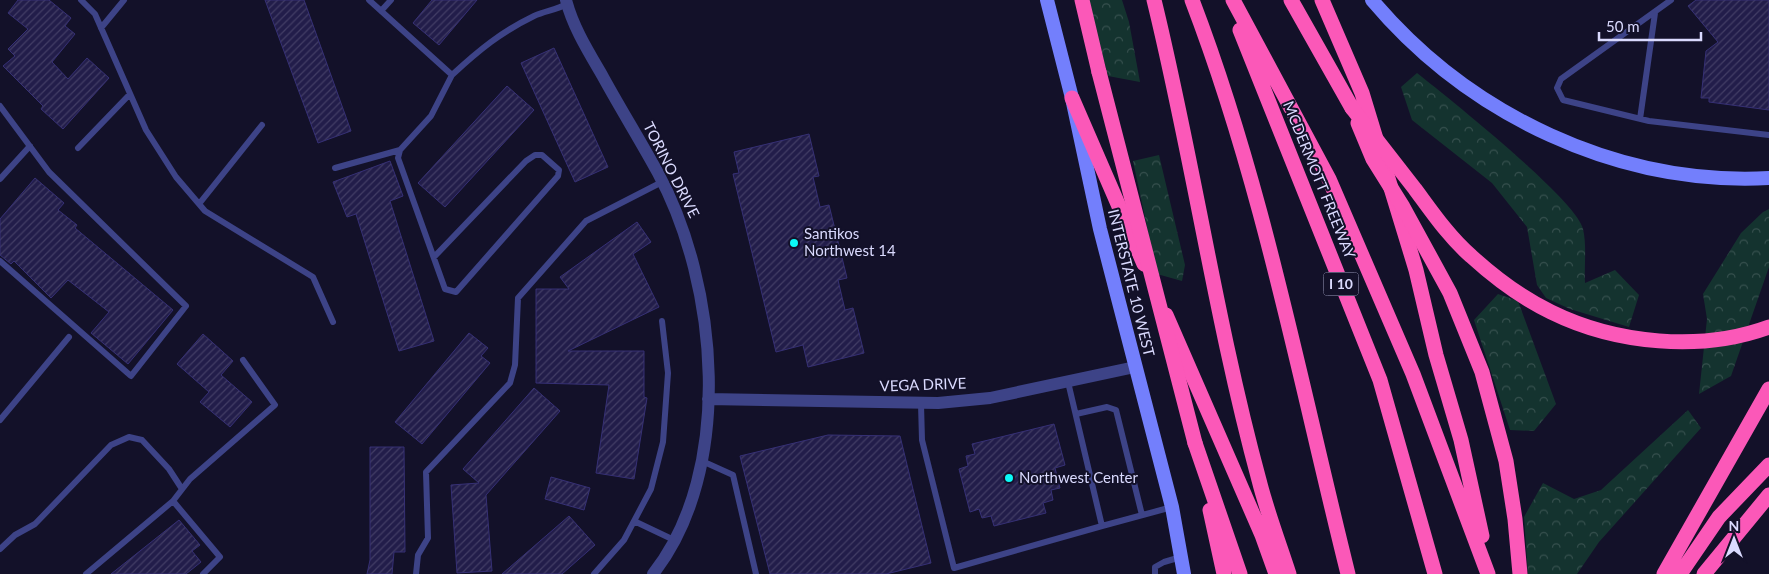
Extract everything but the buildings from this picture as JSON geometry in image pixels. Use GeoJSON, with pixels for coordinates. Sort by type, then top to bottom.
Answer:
{"type":"FeatureCollection","features":[{"type":"Feature","properties":{"kind":"highway"},"geometry":{"type":"LineString","coordinates":[[1082,0],[1195,443],[1224,574]]}},
{"type":"Feature","properties":{"kind":"highway"},"geometry":{"type":"LineString","coordinates":[[1154,0],[1176,92],[1235,382],[1259,482],[1289,574]]}},
{"type":"Feature","properties":{"kind":"highway"},"geometry":{"type":"LineString","coordinates":[[1192,0],[1223,90],[1250,183],[1348,574]]}},
{"type":"Feature","properties":{"kind":"highway","name":"MCDERMOTT FREEWAY"},"geometry":{"type":"LineString","coordinates":[[1228,0],[1380,380],[1435,574]]}},
{"type":"Feature","properties":{"kind":"highway"},"geometry":{"type":"LineString","coordinates":[[1233,0],[1329,179],[1413,374],[1490,574]]}},
{"type":"Feature","properties":{"kind":"highway"},"geometry":{"type":"LineString","coordinates":[[1291,0],[1352,108],[1373,159],[1408,216],[1450,293],[1482,372],[1506,462],[1515,519],[1520,574]]}},
{"type":"Feature","properties":{"kind":"highway"},"geometry":{"type":"LineString","coordinates":[[1322,0],[1362,93],[1416,270],[1436,355],[1461,440],[1490,574]]}},
{"type":"Feature","properties":{"kind":"highway"},"geometry":{"type":"LineString","coordinates":[[1072,98],[1262,535],[1276,574]]}},
{"type":"Feature","properties":{"kind":"highway"},"geometry":{"type":"LineString","coordinates":[[1352,108],[1436,217],[1470,255],[1516,291],[1551,313],[1597,330],[1632,339],[1676,341],[1717,339],[1769,327]]}},
{"type":"Feature","properties":{"kind":"highway"},"geometry":{"type":"LineString","coordinates":[[1664,574],[1769,388]]}},
{"type":"Feature","properties":{"kind":"highway"},"geometry":{"type":"LineString","coordinates":[[1195,443],[1240,574]]}},
{"type":"Feature","properties":{"kind":"highway"},"geometry":{"type":"LineString","coordinates":[[1680,574],[1719,517],[1769,465]]}},
{"type":"Feature","properties":{"kind":"highway"},"geometry":{"type":"LineString","coordinates":[[1704,574],[1769,495]]}},
{"type":"Feature","properties":{"kind":"main road","name":"INTERSTATE 10 WEST"},"geometry":{"type":"LineString","coordinates":[[1047,0],[1072,98],[1100,229],[1172,507],[1184,574]]}},
{"type":"Feature","properties":{"kind":"main road"},"geometry":{"type":"LineString","coordinates":[[1372,0],[1395,27],[1453,78],[1493,106],[1532,127],[1609,157],[1662,170],[1731,178],[1769,178]]}},
{"type":"Feature","properties":{"kind":"street","name":"TORINO DRIVE"},"geometry":{"type":"LineString","coordinates":[[566,2],[582,41],[674,205],[692,261],[707,351],[709,426],[702,461],[693,495],[674,540],[653,574]]}},
{"type":"Feature","properties":{"kind":"street","name":"VEGA DRIVE"},"geometry":{"type":"LineString","coordinates":[[708,398],[921,404],[990,398],[1135,367]]}},
{"type":"Feature","properties":{"kind":"lane"},"geometry":{"type":"LineString","coordinates":[[81,0],[95,14],[151,138],[176,177],[205,211],[313,276],[333,322]]}},
{"type":"Feature","properties":{"kind":"lane"},"geometry":{"type":"LineString","coordinates":[[101,28],[124,0]]}},
{"type":"Feature","properties":{"kind":"lane"},"geometry":{"type":"LineString","coordinates":[[369,0],[452,75]]}},
{"type":"Feature","properties":{"kind":"lane"},"geometry":{"type":"LineString","coordinates":[[382,11],[391,0]]}},
{"type":"Feature","properties":{"kind":"lane"},"geometry":{"type":"LineString","coordinates":[[1671,0],[1561,79],[1557,88],[1564,100],[1640,119],[1769,135]]}},
{"type":"Feature","properties":{"kind":"lane"},"geometry":{"type":"LineString","coordinates":[[434,257],[526,161],[535,155],[542,155],[559,170],[558,176],[456,292],[445,289],[398,158],[400,150],[431,116],[452,75],[486,44],[536,16],[551,12],[566,2]]}},
{"type":"Feature","properties":{"kind":"lane"},"geometry":{"type":"LineString","coordinates":[[1640,119],[1655,13]]}},
{"type":"Feature","properties":{"kind":"lane"},"geometry":{"type":"LineString","coordinates":[[78,148],[130,94]]}},
{"type":"Feature","properties":{"kind":"lane"},"geometry":{"type":"LineString","coordinates":[[0,106],[49,172],[186,306],[131,376],[0,261]]}},
{"type":"Feature","properties":{"kind":"lane"},"geometry":{"type":"LineString","coordinates":[[199,204],[262,125]]}},
{"type":"Feature","properties":{"kind":"lane"},"geometry":{"type":"LineString","coordinates":[[0,179],[30,146]]}},
{"type":"Feature","properties":{"kind":"lane"},"geometry":{"type":"LineString","coordinates":[[335,168],[400,150]]}},
{"type":"Feature","properties":{"kind":"lane"},"geometry":{"type":"LineString","coordinates":[[416,574],[418,555],[428,538],[426,472],[510,383],[515,366],[518,298],[586,221],[662,182]]}},
{"type":"Feature","properties":{"kind":"lane"},"geometry":{"type":"LineString","coordinates":[[594,574],[624,540],[651,489],[663,442],[668,372],[662,321]]}},
{"type":"Feature","properties":{"kind":"lane"},"geometry":{"type":"LineString","coordinates":[[0,420],[69,337]]}},
{"type":"Feature","properties":{"kind":"lane"},"geometry":{"type":"LineString","coordinates":[[86,574],[173,501],[190,479],[275,405],[243,360]]}},
{"type":"Feature","properties":{"kind":"lane"},"geometry":{"type":"LineString","coordinates":[[1068,382],[1102,526]]}},
{"type":"Feature","properties":{"kind":"lane"},"geometry":{"type":"LineString","coordinates":[[921,404],[922,440],[954,568]]}},
{"type":"Feature","properties":{"kind":"lane"},"geometry":{"type":"LineString","coordinates":[[1076,414],[1107,406],[1116,410],[1142,515]]}},
{"type":"Feature","properties":{"kind":"lane"},"geometry":{"type":"LineString","coordinates":[[0,550],[16,535],[35,524],[111,445],[129,437],[142,440],[169,470],[182,489]]}},
{"type":"Feature","properties":{"kind":"lane"},"geometry":{"type":"LineString","coordinates":[[702,461],[732,475],[756,574]]}},
{"type":"Feature","properties":{"kind":"lane"},"geometry":{"type":"LineString","coordinates":[[173,501],[220,557],[203,574]]}},
{"type":"Feature","properties":{"kind":"lane"},"geometry":{"type":"LineString","coordinates":[[947,574],[954,568],[1172,507]]}},
{"type":"Feature","properties":{"kind":"lane"},"geometry":{"type":"LineString","coordinates":[[634,520],[674,540]]}},
{"type":"Feature","properties":{"kind":"lane"},"geometry":{"type":"LineString","coordinates":[[1154,574],[1155,567],[1181,556]]}},
{"type":"Feature","properties":{"kind":"green space"},"geometry":{"type":"Polygon","coordinates":[[[1088,0],[1122,0],[1129,22],[1140,82],[1108,76],[1088,0]]]}},
{"type":"Feature","properties":{"kind":"green space"},"geometry":{"type":"Polygon","coordinates":[[[1417,73],[1509,149],[1559,196],[1575,215],[1583,229],[1585,283],[1615,270],[1639,295],[1629,327],[1570,309],[1546,298],[1537,285],[1527,227],[1492,183],[1412,120],[1401,87],[1417,73]]]}},
{"type":"Feature","properties":{"kind":"green space"},"geometry":{"type":"Polygon","coordinates":[[[1159,155],[1185,265],[1182,281],[1157,274],[1133,161],[1159,155]]]}},
{"type":"Feature","properties":{"kind":"green space"},"geometry":{"type":"Polygon","coordinates":[[[1769,209],[1769,267],[1731,376],[1699,394],[1707,319],[1703,294],[1741,233],[1763,212],[1769,209]]]}},
{"type":"Feature","properties":{"kind":"green space"},"geometry":{"type":"Polygon","coordinates":[[[1498,294],[1518,301],[1556,404],[1534,431],[1510,430],[1474,320],[1498,294]]]}},
{"type":"Feature","properties":{"kind":"green space"},"geometry":{"type":"Polygon","coordinates":[[[1688,410],[1701,428],[1599,542],[1577,574],[1528,574],[1524,517],[1543,483],[1574,499],[1601,490],[1688,410]]]}},
{"type":"Feature","properties":{"kind":"place","name":"Santikos Northwest 14"},"geometry":{"type":"Point","coordinates":[794,243]}},
{"type":"Feature","properties":{"kind":"place","name":"Northwest Center"},"geometry":{"type":"Point","coordinates":[1009,478]}}]}
